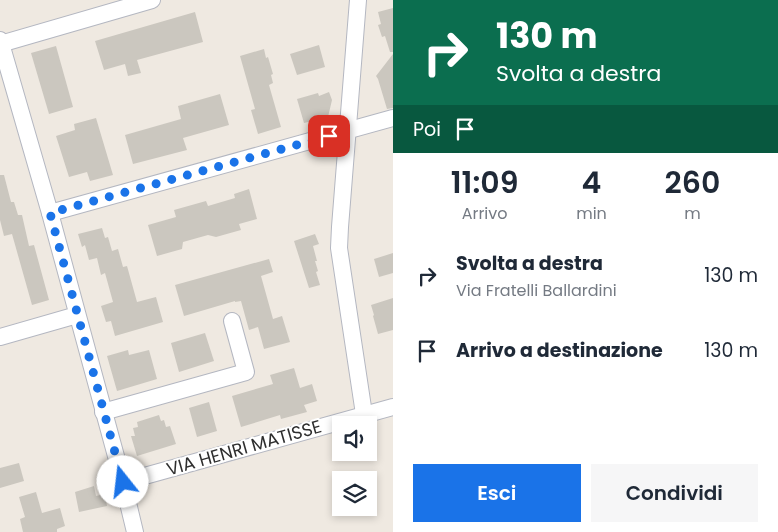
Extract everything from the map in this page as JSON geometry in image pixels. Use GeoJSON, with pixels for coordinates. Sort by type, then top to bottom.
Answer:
{"type":"FeatureCollection","features":[{"type":"Feature","properties":{"kind":"street"},"geometry":{"type":"LineString","coordinates":[[135,532],[50,213],[0,42],[152,0]]}},
{"type":"Feature","properties":{"kind":"street"},"geometry":{"type":"LineString","coordinates":[[358,0],[340,227],[340,248],[364,414]]}},
{"type":"Feature","properties":{"kind":"street"},"geometry":{"type":"LineString","coordinates":[[50,213],[393,118]]}},
{"type":"Feature","properties":{"kind":"street"},"geometry":{"type":"LineString","coordinates":[[0,337],[77,315]]}},
{"type":"Feature","properties":{"kind":"street"},"geometry":{"type":"LineString","coordinates":[[103,412],[246,372],[232,321]]}},
{"type":"Feature","properties":{"kind":"street","name":"VIA HENRI MATISSE"},"geometry":{"type":"LineString","coordinates":[[123,482],[393,407]]}},
{"type":"Feature","properties":{"kind":"building"},"geometry":{"type":"Polygon","coordinates":[[[393,8],[393,52],[390,52],[385,36],[382,37],[378,25],[381,24],[378,12],[393,8]]]}},
{"type":"Feature","properties":{"kind":"building"},"geometry":{"type":"Polygon","coordinates":[[[195,12],[203,42],[137,60],[141,73],[128,76],[125,64],[104,70],[95,41],[195,12]]]}},
{"type":"Feature","properties":{"kind":"building"},"geometry":{"type":"Polygon","coordinates":[[[319,45],[325,67],[297,75],[290,54],[319,45]]]}},
{"type":"Feature","properties":{"kind":"building"},"geometry":{"type":"Polygon","coordinates":[[[56,46],[73,107],[49,114],[31,53],[56,46]]]}},
{"type":"Feature","properties":{"kind":"building"},"geometry":{"type":"Polygon","coordinates":[[[264,49],[273,74],[271,75],[273,83],[269,85],[281,127],[258,134],[251,110],[255,109],[240,56],[264,49]]]}},
{"type":"Feature","properties":{"kind":"building"},"geometry":{"type":"Polygon","coordinates":[[[393,54],[393,108],[387,109],[376,76],[393,54]]]}},
{"type":"Feature","properties":{"kind":"building"},"geometry":{"type":"Polygon","coordinates":[[[329,92],[332,100],[328,117],[304,123],[297,99],[318,93],[319,96],[329,92]]]}},
{"type":"Feature","properties":{"kind":"building"},"geometry":{"type":"Polygon","coordinates":[[[220,94],[229,125],[183,138],[187,150],[133,164],[125,135],[181,119],[178,106],[220,94]]]}},
{"type":"Feature","properties":{"kind":"building"},"geometry":{"type":"Polygon","coordinates":[[[96,118],[113,175],[90,181],[87,172],[69,177],[56,136],[75,130],[74,124],[96,118]]]}},
{"type":"Feature","properties":{"kind":"building"},"geometry":{"type":"Polygon","coordinates":[[[0,175],[4,175],[11,202],[14,202],[18,215],[22,215],[29,246],[34,245],[49,300],[32,305],[12,234],[4,236],[0,220],[0,175]]]}},
{"type":"Feature","properties":{"kind":"building"},"geometry":{"type":"Polygon","coordinates":[[[249,189],[257,219],[239,224],[241,230],[216,237],[208,235],[183,242],[182,249],[157,256],[148,225],[176,217],[174,210],[206,201],[208,206],[235,198],[234,194],[249,189]]]}},
{"type":"Feature","properties":{"kind":"building"},"geometry":{"type":"Polygon","coordinates":[[[102,228],[105,238],[108,237],[112,251],[118,249],[123,267],[127,266],[137,302],[156,297],[163,322],[115,336],[111,321],[106,322],[101,306],[113,302],[105,273],[101,275],[97,258],[89,260],[85,245],[82,247],[78,234],[102,228]]]}},
{"type":"Feature","properties":{"kind":"building"},"geometry":{"type":"Polygon","coordinates":[[[315,234],[319,244],[313,246],[317,261],[315,261],[318,271],[316,272],[320,285],[309,288],[294,241],[315,234]]]}},
{"type":"Feature","properties":{"kind":"building"},"geometry":{"type":"Polygon","coordinates":[[[393,253],[393,273],[379,277],[374,259],[393,253]]]}},
{"type":"Feature","properties":{"kind":"building"},"geometry":{"type":"Polygon","coordinates":[[[269,259],[273,272],[261,276],[273,319],[282,316],[290,342],[264,349],[258,327],[249,330],[241,301],[235,301],[184,316],[175,285],[269,259]]]}},
{"type":"Feature","properties":{"kind":"building"},"geometry":{"type":"Polygon","coordinates":[[[393,298],[393,330],[378,334],[371,305],[393,298]]]}},
{"type":"Feature","properties":{"kind":"building"},"geometry":{"type":"Polygon","coordinates":[[[205,333],[214,361],[179,372],[171,343],[205,333]]]}},
{"type":"Feature","properties":{"kind":"building"},"geometry":{"type":"Polygon","coordinates":[[[128,350],[129,355],[149,350],[157,379],[117,391],[107,356],[128,350]]]}},
{"type":"Feature","properties":{"kind":"building"},"geometry":{"type":"Polygon","coordinates":[[[294,368],[300,388],[312,384],[317,401],[304,405],[307,412],[281,419],[280,415],[241,427],[232,396],[273,384],[270,375],[294,368]]]}},
{"type":"Feature","properties":{"kind":"building"},"geometry":{"type":"Polygon","coordinates":[[[209,402],[217,431],[197,437],[189,408],[209,402]]]}},
{"type":"Feature","properties":{"kind":"building"},"geometry":{"type":"Polygon","coordinates":[[[159,415],[161,421],[164,420],[166,427],[170,426],[176,444],[137,456],[131,436],[135,436],[133,428],[138,427],[137,422],[159,415]]]}},
{"type":"Feature","properties":{"kind":"building"},"geometry":{"type":"Polygon","coordinates":[[[19,463],[24,481],[0,488],[0,468],[19,463]]]}},
{"type":"Feature","properties":{"kind":"building"},"geometry":{"type":"Polygon","coordinates":[[[94,486],[96,496],[105,494],[107,506],[79,512],[75,492],[94,486]]]}},
{"type":"Feature","properties":{"kind":"building"},"geometry":{"type":"Polygon","coordinates":[[[36,492],[42,513],[60,508],[65,526],[57,529],[57,532],[23,532],[20,519],[25,517],[19,497],[36,492]]]}},
{"type":"Feature","properties":{"kind":"route"},"geometry":{"type":"LineString","coordinates":[[123,482],[50,213],[329,136]]}}]}
